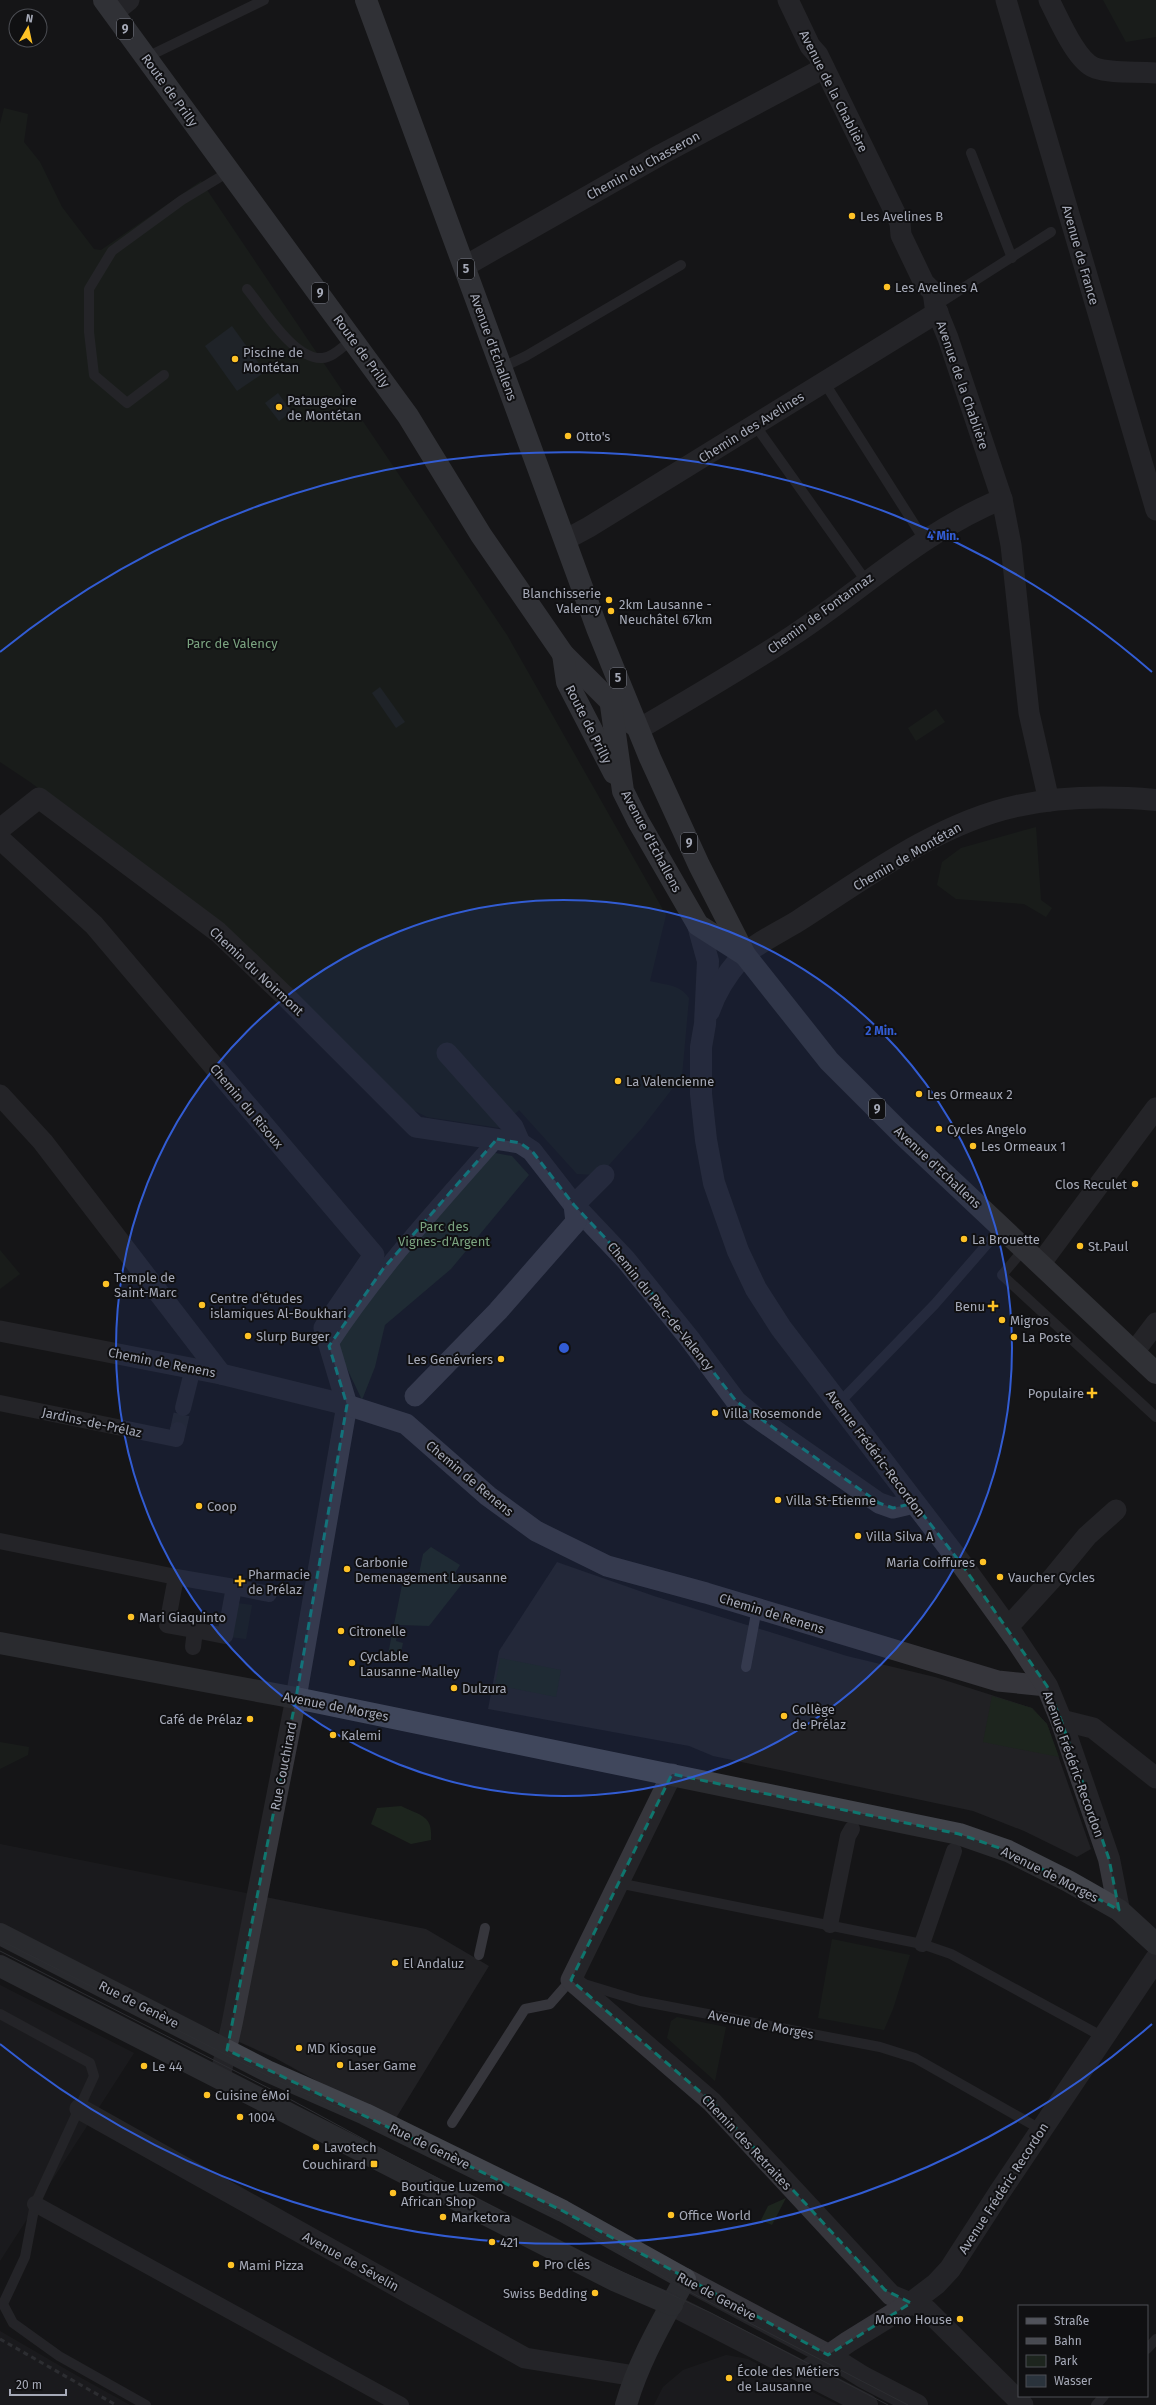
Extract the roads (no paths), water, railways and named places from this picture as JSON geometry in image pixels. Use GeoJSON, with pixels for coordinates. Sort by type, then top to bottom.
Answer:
{"type":"FeatureCollection","features":[{"type":"Feature","properties":{"kind":"main road","name":"Avenue d'Echallens"},"geometry":{"type":"LineString","coordinates":[[366,0],[465,266],[596,628],[638,729],[699,865],[745,954],[828,1061],[901,1134],[1025,1248],[1156,1373]]}},
{"type":"Feature","properties":{"kind":"main road","name":"Route de Prilly"},"geometry":{"type":"LineString","coordinates":[[116,4],[146,57],[408,416],[481,535],[563,654],[610,703],[638,729]]}},
{"type":"Feature","properties":{"kind":"main road","name":"Avenue d'Echallens"},"geometry":{"type":"LineString","coordinates":[[596,628],[610,703],[623,791],[698,925],[745,954]]}},
{"type":"Feature","properties":{"kind":"main road","name":"Route de Prilly"},"geometry":{"type":"LineString","coordinates":[[563,654],[567,682],[623,791]]}},
{"type":"Feature","properties":{"kind":"main road","name":"Avenue de Morges"},"geometry":{"type":"LineString","coordinates":[[0,1643],[296,1698],[959,1834],[1008,1851],[1068,1881],[1119,1910],[1156,1944]]}},
{"type":"Feature","properties":{"kind":"main road","name":"Rue de Genève"},"geometry":{"type":"LineString","coordinates":[[0,1934],[227,2050],[418,2139],[563,2211],[685,2279]]}},
{"type":"Feature","properties":{"kind":"main road","name":"Rue de Genève"},"geometry":{"type":"LineString","coordinates":[[0,1966],[584,2263],[616,2281],[672,2305]]}},
{"type":"Feature","properties":{"kind":"main road"},"geometry":{"type":"LineString","coordinates":[[626,2405],[635,2376],[685,2279]]}},
{"type":"Feature","properties":{"kind":"street","name":"Avenue de la Chablière"},"geometry":{"type":"LineString","coordinates":[[788,0],[810,46],[824,68],[900,223],[901,235],[924,283],[933,292],[936,309],[1002,499],[1011,545],[1029,713],[1049,801]]}},
{"type":"Feature","properties":{"kind":"street","name":"Avenue de France"},"geometry":{"type":"LineString","coordinates":[[1006,0],[1156,510]]}},
{"type":"Feature","properties":{"kind":"street"},"geometry":{"type":"LineString","coordinates":[[1049,0],[1078,53],[1090,66],[1102,69],[1156,73]]}},
{"type":"Feature","properties":{"kind":"street","name":"Chemin du Chasseron"},"geometry":{"type":"LineString","coordinates":[[465,266],[725,120],[824,68]]}},
{"type":"Feature","properties":{"kind":"street","name":"Chemin des Avelines"},"geometry":{"type":"LineString","coordinates":[[565,540],[824,382],[936,309]]}},
{"type":"Feature","properties":{"kind":"street","name":"Chemin de Fontannaz"},"geometry":{"type":"LineString","coordinates":[[638,729],[792,636],[888,564],[971,512],[1002,499]]}},
{"type":"Feature","properties":{"kind":"street","name":"Chemin de Montétan"},"geometry":{"type":"LineString","coordinates":[[745,954],[880,869],[947,830],[980,816],[1017,806],[1049,801],[1098,797],[1156,800]]}},
{"type":"Feature","properties":{"kind":"street","name":"Chemin du Noirmont"},"geometry":{"type":"LineString","coordinates":[[0,829],[38,798],[218,932],[284,995],[416,1127],[520,1143]]}},
{"type":"Feature","properties":{"kind":"street","name":"Chemin du Risoux"},"geometry":{"type":"LineString","coordinates":[[0,839],[94,925],[374,1255],[324,1328],[328,1346],[347,1405]]}},
{"type":"Feature","properties":{"kind":"street","name":"Avenue Frédéric-Recordon"},"geometry":{"type":"LineString","coordinates":[[698,925],[708,961],[705,1024],[700,1072],[706,1140],[714,1183],[726,1221],[756,1289],[780,1328],[839,1403],[1008,1627],[1047,1686],[1061,1720],[1109,1859],[1119,1910]]}},
{"type":"Feature","properties":{"kind":"street","name":"Avenue Frédéric-Recordon"},"geometry":{"type":"LineString","coordinates":[[705,1024],[718,991],[745,954]]}},
{"type":"Feature","properties":{"kind":"street","name":"Chemin du Parc-de-Valency"},"geometry":{"type":"LineString","coordinates":[[447,1053],[513,1127],[520,1143],[532,1151],[574,1205],[626,1260],[689,1338],[736,1401],[753,1415],[879,1503],[893,1508],[914,1503]]}},
{"type":"Feature","properties":{"kind":"street"},"geometry":{"type":"LineString","coordinates":[[0,1095],[43,1142],[222,1374]]}},
{"type":"Feature","properties":{"kind":"street"},"geometry":{"type":"LineString","coordinates":[[1041,1263],[1156,1108]]}},
{"type":"Feature","properties":{"kind":"street"},"geometry":{"type":"LineString","coordinates":[[328,1346],[383,1269],[497,1139]]}},
{"type":"Feature","properties":{"kind":"street"},"geometry":{"type":"LineString","coordinates":[[415,1396],[498,1311],[576,1222],[574,1205],[604,1174]]}},
{"type":"Feature","properties":{"kind":"street"},"geometry":{"type":"LineString","coordinates":[[1134,1352],[1156,1323]]}},
{"type":"Feature","properties":{"kind":"street","name":"Chemin de Renens"},"geometry":{"type":"LineString","coordinates":[[0,1331],[222,1374],[347,1405],[406,1424],[488,1496],[536,1531],[607,1566],[757,1608],[998,1681],[1047,1686]]}},
{"type":"Feature","properties":{"kind":"street"},"geometry":{"type":"LineString","coordinates":[[183,1408],[193,1368]]}},
{"type":"Feature","properties":{"kind":"street","name":"Jardins-de-Prélaz"},"geometry":{"type":"LineString","coordinates":[[0,1403],[176,1439],[178,1430]]}},
{"type":"Feature","properties":{"kind":"street","name":"Rue Couchirard"},"geometry":{"type":"LineString","coordinates":[[220,2078],[227,2050],[296,1698],[347,1405]]}},
{"type":"Feature","properties":{"kind":"street"},"geometry":{"type":"LineString","coordinates":[[1008,1627],[1050,1581],[1086,1536],[1116,1510]]}},
{"type":"Feature","properties":{"kind":"street"},"geometry":{"type":"LineString","coordinates":[[0,1541],[176,1577],[269,1594]]}},
{"type":"Feature","properties":{"kind":"street"},"geometry":{"type":"LineString","coordinates":[[176,1577],[167,1625],[225,1636],[234,1588]]}},
{"type":"Feature","properties":{"kind":"street"},"geometry":{"type":"LineString","coordinates":[[193,1646],[195,1630]]}},
{"type":"Feature","properties":{"kind":"street"},"geometry":{"type":"LineString","coordinates":[[1061,1720],[1093,1728],[1156,1778]]}},
{"type":"Feature","properties":{"kind":"street"},"geometry":{"type":"LineString","coordinates":[[571,1980],[672,1774]]}},
{"type":"Feature","properties":{"kind":"street"},"geometry":{"type":"LineString","coordinates":[[830,1925],[848,1836],[852,1828]]}},
{"type":"Feature","properties":{"kind":"street"},"geometry":{"type":"LineString","coordinates":[[922,1944],[954,1850]]}},
{"type":"Feature","properties":{"kind":"street","name":"Avenue Frédéric Recordon"},"geometry":{"type":"LineString","coordinates":[[805,2372],[828,2355],[911,2303],[936,2284],[950,2269],[1156,1959]]}},
{"type":"Feature","properties":{"kind":"street","name":"Chemin des Retraites"},"geometry":{"type":"LineString","coordinates":[[571,1980],[712,2102],[885,2290],[891,2295],[927,2310],[1023,2405]]}},
{"type":"Feature","properties":{"kind":"street","name":"Avenue de Sévelin"},"geometry":{"type":"LineString","coordinates":[[80,2109],[525,2358],[635,2376]]}},
{"type":"Feature","properties":{"kind":"street"},"geometry":{"type":"LineString","coordinates":[[35,2204],[401,2405]]}},
{"type":"Feature","properties":{"kind":"street","name":"Rue de Genève"},"geometry":{"type":"LineString","coordinates":[[685,2279],[828,2355],[863,2377],[917,2405]]}},
{"type":"Feature","properties":{"kind":"street","name":"Rue de Genève"},"geometry":{"type":"LineString","coordinates":[[672,2305],[867,2405]]}},
{"type":"Feature","properties":{"kind":"lane"},"geometry":{"type":"LineString","coordinates":[[146,57],[264,0]]}},
{"type":"Feature","properties":{"kind":"lane"},"geometry":{"type":"LineString","coordinates":[[971,153],[1012,258]]}},
{"type":"Feature","properties":{"kind":"lane"},"geometry":{"type":"LineString","coordinates":[[164,375],[127,403],[94,375],[88,332],[89,289],[112,250],[182,200],[230,171]]}},
{"type":"Feature","properties":{"kind":"lane"},"geometry":{"type":"LineString","coordinates":[[936,309],[1051,232]]}},
{"type":"Feature","properties":{"kind":"lane"},"geometry":{"type":"LineString","coordinates":[[501,368],[526,356],[681,265]]}},
{"type":"Feature","properties":{"kind":"lane"},"geometry":{"type":"LineString","coordinates":[[247,289],[294,348],[314,358],[329,356],[352,339]]}},
{"type":"Feature","properties":{"kind":"lane"},"geometry":{"type":"LineString","coordinates":[[824,382],[925,541]]}},
{"type":"Feature","properties":{"kind":"lane"},"geometry":{"type":"LineString","coordinates":[[755,424],[866,581]]}},
{"type":"Feature","properties":{"kind":"lane"},"geometry":{"type":"LineString","coordinates":[[839,1403],[935,1304],[1002,1227]]}},
{"type":"Feature","properties":{"kind":"lane"},"geometry":{"type":"LineString","coordinates":[[1025,1248],[1002,1275],[1156,1417]]}},
{"type":"Feature","properties":{"kind":"lane"},"geometry":{"type":"LineString","coordinates":[[746,1667],[757,1608]]}},
{"type":"Feature","properties":{"kind":"lane"},"geometry":{"type":"LineString","coordinates":[[618,1883],[922,1944],[951,1954],[1103,2037]]}},
{"type":"Feature","properties":{"kind":"lane"},"geometry":{"type":"LineString","coordinates":[[479,1955],[485,1928]]}},
{"type":"Feature","properties":{"kind":"lane"},"geometry":{"type":"LineString","coordinates":[[452,2123],[525,2009],[550,2004],[571,1980]]}},
{"type":"Feature","properties":{"kind":"lane","name":"Avenue de Morges"},"geometry":{"type":"LineString","coordinates":[[571,1980],[640,2001],[880,2047],[915,2058],[1042,2130]]}},
{"type":"Feature","properties":{"kind":"lane"},"geometry":{"type":"LineString","coordinates":[[0,2014],[90,2063],[94,2076],[35,2204],[25,2257],[3,2304],[13,2323],[59,2356],[146,2405]]}},
{"type":"Feature","properties":{"kind":"lane"},"geometry":{"type":"LineString","coordinates":[[1148,2348],[1156,2339]]}},
{"type":"Feature","properties":{"kind":"lane"},"geometry":{"type":"LineString","coordinates":[[1096,2405],[1103,2397]]}},
{"type":"Feature","properties":{"kind":"water","name":"Piscine de Montétan"},"geometry":{"type":"Polygon","coordinates":[[[232,326],[265,372],[237,391],[205,346],[232,326]]]}},
{"type":"Feature","properties":{"kind":"water","name":"Pataugeoire de Montétan"},"geometry":{"type":"Polygon","coordinates":[[[278,393],[292,412],[279,421],[265,403],[278,393]]]}},
{"type":"Feature","properties":{"kind":"water"},"geometry":{"type":"Polygon","coordinates":[[[380,687],[405,722],[396,728],[372,693],[380,687]]]}},
{"type":"Feature","properties":{"kind":"tunnel"},"geometry":{"type":"LineString","coordinates":[[178,1430],[183,1408]]}},
{"type":"Feature","properties":{"kind":"tram line"},"geometry":{"type":"LineString","coordinates":[[0,1940],[286,2085],[397,2134],[578,2226],[688,2291],[908,2405]]}},
{"type":"Feature","properties":{"kind":"tram line"},"geometry":{"type":"LineString","coordinates":[[0,1951],[284,2096],[391,2154],[588,2256],[711,2313],[888,2405]]}},
{"type":"Feature","properties":{"kind":"railway"},"geometry":{"type":"LineString","coordinates":[[0,2339],[116,2405]]}},
{"type":"Feature","properties":{"kind":"place","name":"Les Avelines B"},"geometry":{"type":"Point","coordinates":[852,216]}},
{"type":"Feature","properties":{"kind":"place","name":"Les Avelines A"},"geometry":{"type":"Point","coordinates":[887,287]}},
{"type":"Feature","properties":{"kind":"place","name":"Piscine de Montétan"},"geometry":{"type":"Point","coordinates":[235,359]}},
{"type":"Feature","properties":{"kind":"place","name":"Pataugeoire de Montétan"},"geometry":{"type":"Point","coordinates":[279,407]}},
{"type":"Feature","properties":{"kind":"place","name":"Otto's"},"geometry":{"type":"Point","coordinates":[568,436]}},
{"type":"Feature","properties":{"kind":"place","name":"Blanchisserie Valency"},"geometry":{"type":"Point","coordinates":[609,600]}},
{"type":"Feature","properties":{"kind":"place","name":"2km Lausanne - Neuchâtel 67km"},"geometry":{"type":"Point","coordinates":[611,611]}},
{"type":"Feature","properties":{"kind":"place","name":"La Valencienne"},"geometry":{"type":"Point","coordinates":[618,1081]}},
{"type":"Feature","properties":{"kind":"place","name":"Les Ormeaux 2"},"geometry":{"type":"Point","coordinates":[919,1094]}},
{"type":"Feature","properties":{"kind":"place","name":"Cycles Angelo"},"geometry":{"type":"Point","coordinates":[939,1129]}},
{"type":"Feature","properties":{"kind":"place","name":"Les Ormeaux 1"},"geometry":{"type":"Point","coordinates":[973,1146]}},
{"type":"Feature","properties":{"kind":"place","name":"Clos Reculet"},"geometry":{"type":"Point","coordinates":[1135,1184]}},
{"type":"Feature","properties":{"kind":"place","name":"La Brouette"},"geometry":{"type":"Point","coordinates":[964,1239]}},
{"type":"Feature","properties":{"kind":"place","name":"St.Paul"},"geometry":{"type":"Point","coordinates":[1080,1246]}},
{"type":"Feature","properties":{"kind":"place","name":"Temple de Saint-Marc"},"geometry":{"type":"Point","coordinates":[106,1284]}},
{"type":"Feature","properties":{"kind":"place","name":"Centre d'études islamiques Al-Boukhari"},"geometry":{"type":"Point","coordinates":[202,1305]}},
{"type":"Feature","properties":{"kind":"place","name":"Benu"},"geometry":{"type":"Point","coordinates":[993,1306]}},
{"type":"Feature","properties":{"kind":"place","name":"Migros"},"geometry":{"type":"Point","coordinates":[1002,1320]}},
{"type":"Feature","properties":{"kind":"place","name":"Slurp Burger"},"geometry":{"type":"Point","coordinates":[248,1336]}},
{"type":"Feature","properties":{"kind":"place","name":"La Poste"},"geometry":{"type":"Point","coordinates":[1014,1337]}},
{"type":"Feature","properties":{"kind":"place","name":"Les Genévriers"},"geometry":{"type":"Point","coordinates":[501,1359]}},
{"type":"Feature","properties":{"kind":"place","name":"Populaire"},"geometry":{"type":"Point","coordinates":[1092,1393]}},
{"type":"Feature","properties":{"kind":"place","name":"Villa Rosemonde"},"geometry":{"type":"Point","coordinates":[715,1413]}},
{"type":"Feature","properties":{"kind":"place","name":"Villa St-Etienne"},"geometry":{"type":"Point","coordinates":[778,1500]}},
{"type":"Feature","properties":{"kind":"place","name":"Coop"},"geometry":{"type":"Point","coordinates":[199,1506]}},
{"type":"Feature","properties":{"kind":"place","name":"Villa Silva A"},"geometry":{"type":"Point","coordinates":[858,1536]}},
{"type":"Feature","properties":{"kind":"place","name":"Maria Coiffures"},"geometry":{"type":"Point","coordinates":[983,1562]}},
{"type":"Feature","properties":{"kind":"place","name":"Carbonie Demenagement Lausanne"},"geometry":{"type":"Point","coordinates":[347,1569]}},
{"type":"Feature","properties":{"kind":"place","name":"Vaucher Cycles"},"geometry":{"type":"Point","coordinates":[1000,1577]}},
{"type":"Feature","properties":{"kind":"place","name":"Pharmacie de Prélaz"},"geometry":{"type":"Point","coordinates":[240,1581]}},
{"type":"Feature","properties":{"kind":"place","name":"Mari Giaquinto"},"geometry":{"type":"Point","coordinates":[131,1617]}},
{"type":"Feature","properties":{"kind":"place","name":"Citronelle"},"geometry":{"type":"Point","coordinates":[341,1631]}},
{"type":"Feature","properties":{"kind":"place","name":"Cyclable Lausanne-Malley"},"geometry":{"type":"Point","coordinates":[352,1663]}},
{"type":"Feature","properties":{"kind":"place","name":"Dulzura"},"geometry":{"type":"Point","coordinates":[454,1688]}},
{"type":"Feature","properties":{"kind":"place","name":"Collège de Prélaz"},"geometry":{"type":"Point","coordinates":[784,1716]}},
{"type":"Feature","properties":{"kind":"place","name":"Café de Prélaz"},"geometry":{"type":"Point","coordinates":[250,1719]}},
{"type":"Feature","properties":{"kind":"place","name":"Kalemi"},"geometry":{"type":"Point","coordinates":[333,1735]}},
{"type":"Feature","properties":{"kind":"place","name":"El Andaluz"},"geometry":{"type":"Point","coordinates":[395,1963]}},
{"type":"Feature","properties":{"kind":"place","name":"MD Kiosque"},"geometry":{"type":"Point","coordinates":[299,2048]}},
{"type":"Feature","properties":{"kind":"place","name":"Laser Game"},"geometry":{"type":"Point","coordinates":[340,2065]}},
{"type":"Feature","properties":{"kind":"place","name":"Le 44"},"geometry":{"type":"Point","coordinates":[144,2066]}},
{"type":"Feature","properties":{"kind":"place","name":"Cuisine éMoi"},"geometry":{"type":"Point","coordinates":[207,2095]}},
{"type":"Feature","properties":{"kind":"place","name":"1004"},"geometry":{"type":"Point","coordinates":[240,2117]}},
{"type":"Feature","properties":{"kind":"place","name":"Lavotech"},"geometry":{"type":"Point","coordinates":[316,2147]}},
{"type":"Feature","properties":{"kind":"place","name":"Couchirard"},"geometry":{"type":"Point","coordinates":[374,2164]}},
{"type":"Feature","properties":{"kind":"place","name":"Boutique Luzemo African Shop"},"geometry":{"type":"Point","coordinates":[393,2193]}},
{"type":"Feature","properties":{"kind":"place","name":"Office World"},"geometry":{"type":"Point","coordinates":[671,2215]}},
{"type":"Feature","properties":{"kind":"place","name":"Marketora"},"geometry":{"type":"Point","coordinates":[443,2217]}},
{"type":"Feature","properties":{"kind":"place","name":"421"},"geometry":{"type":"Point","coordinates":[492,2242]}},
{"type":"Feature","properties":{"kind":"place","name":"Pro clés"},"geometry":{"type":"Point","coordinates":[536,2264]}},
{"type":"Feature","properties":{"kind":"place","name":"Mami Pizza"},"geometry":{"type":"Point","coordinates":[231,2265]}},
{"type":"Feature","properties":{"kind":"place","name":"Swiss Bedding"},"geometry":{"type":"Point","coordinates":[595,2293]}},
{"type":"Feature","properties":{"kind":"place","name":"Momo House"},"geometry":{"type":"Point","coordinates":[960,2319]}},
{"type":"Feature","properties":{"kind":"place","name":"École des Métiers de Lausanne"},"geometry":{"type":"Point","coordinates":[729,2378]}},
{"type":"Feature","properties":{"kind":"park label","name":"Parc de Valency"},"geometry":{"type":"Point","coordinates":[232,643]}},
{"type":"Feature","properties":{"kind":"park label","name":"Parc des Vignes-d'Argent"},"geometry":{"type":"Point","coordinates":[444,1234]}}]}
